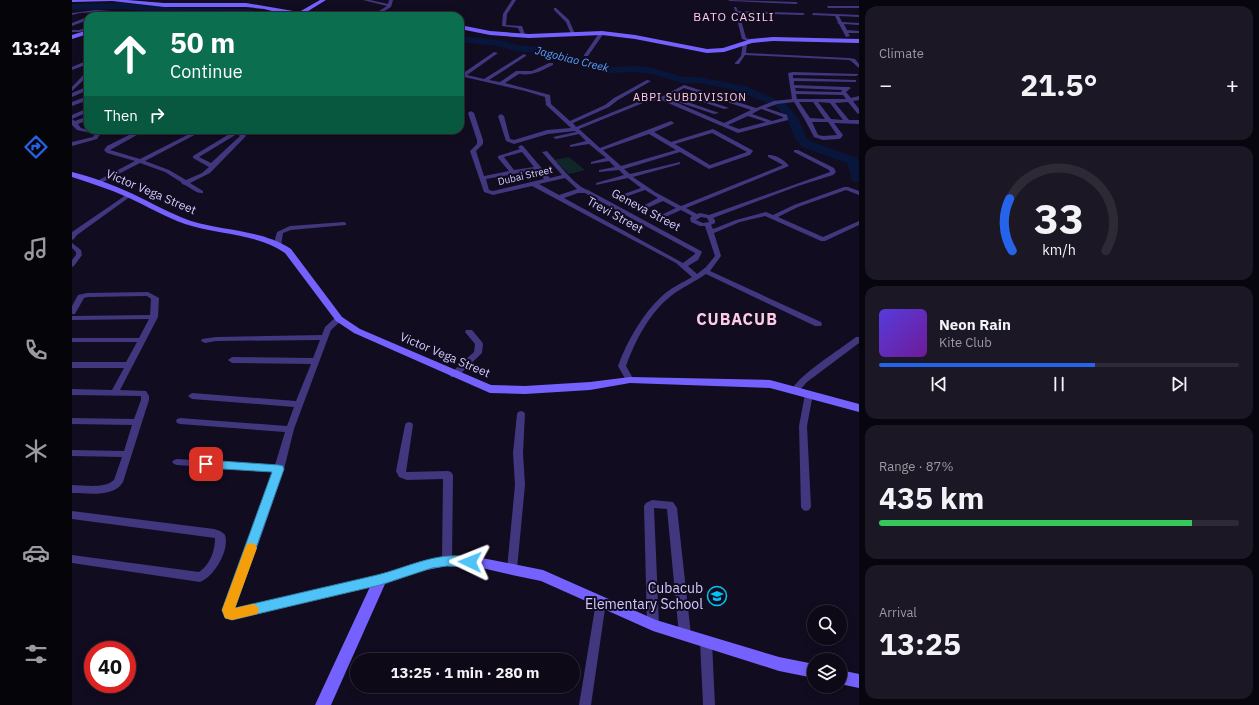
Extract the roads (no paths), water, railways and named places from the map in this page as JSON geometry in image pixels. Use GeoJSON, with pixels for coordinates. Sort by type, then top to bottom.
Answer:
{"type":"FeatureCollection","features":[{"type":"Feature","properties":{"kind":"street"},"geometry":{"type":"LineString","coordinates":[[72,1],[112,0],[164,5],[246,5],[264,7],[284,12]]}},
{"type":"Feature","properties":{"kind":"street"},"geometry":{"type":"LineString","coordinates":[[303,12],[324,0]]}},
{"type":"Feature","properties":{"kind":"street"},"geometry":{"type":"LineString","coordinates":[[365,0],[390,6]]}},
{"type":"Feature","properties":{"kind":"street"},"geometry":{"type":"LineString","coordinates":[[390,6],[391,0]]}},
{"type":"Feature","properties":{"kind":"street"},"geometry":{"type":"LineString","coordinates":[[514,0],[505,14],[504,26],[520,26],[524,36]]}},
{"type":"Feature","properties":{"kind":"street"},"geometry":{"type":"LineString","coordinates":[[748,42],[744,39],[732,0],[795,5],[797,14]]}},
{"type":"Feature","properties":{"kind":"street"},"geometry":{"type":"LineString","coordinates":[[747,5],[752,12]]}},
{"type":"Feature","properties":{"kind":"street"},"geometry":{"type":"LineString","coordinates":[[380,12],[390,6]]}},
{"type":"Feature","properties":{"kind":"street"},"geometry":{"type":"LineString","coordinates":[[770,6],[774,13]]}},
{"type":"Feature","properties":{"kind":"street"},"geometry":{"type":"LineString","coordinates":[[828,7],[859,7]]}},
{"type":"Feature","properties":{"kind":"street"},"geometry":{"type":"LineString","coordinates":[[555,9],[568,21],[574,33]]}},
{"type":"Feature","properties":{"kind":"street"},"geometry":{"type":"LineString","coordinates":[[72,14],[82,11],[102,12]]}},
{"type":"Feature","properties":{"kind":"street"},"geometry":{"type":"LineString","coordinates":[[736,12],[803,14]]}},
{"type":"Feature","properties":{"kind":"street"},"geometry":{"type":"LineString","coordinates":[[813,14],[859,16]]}},
{"type":"Feature","properties":{"kind":"street"},"geometry":{"type":"LineString","coordinates":[[836,15],[846,33],[859,32]]}},
{"type":"Feature","properties":{"kind":"street"},"geometry":{"type":"LineString","coordinates":[[72,25],[84,20]]}},
{"type":"Feature","properties":{"kind":"street"},"geometry":{"type":"LineString","coordinates":[[840,23],[859,24]]}},
{"type":"Feature","properties":{"kind":"street"},"geometry":{"type":"LineString","coordinates":[[464,28],[490,33],[524,36],[602,33],[635,37],[707,51],[724,50],[748,42],[773,39],[859,42]]}},
{"type":"Feature","properties":{"kind":"street"},"geometry":{"type":"LineString","coordinates":[[72,31],[84,30]]}},
{"type":"Feature","properties":{"kind":"street"},"geometry":{"type":"LineString","coordinates":[[72,37],[84,33]]}},
{"type":"Feature","properties":{"kind":"street"},"geometry":{"type":"LineString","coordinates":[[586,55],[602,33]]}},
{"type":"Feature","properties":{"kind":"street"},"geometry":{"type":"LineString","coordinates":[[737,63],[744,54],[748,42]]}},
{"type":"Feature","properties":{"kind":"street"},"geometry":{"type":"LineString","coordinates":[[464,74],[496,53]]}},
{"type":"Feature","properties":{"kind":"street"},"geometry":{"type":"LineString","coordinates":[[744,54],[849,59],[853,60],[859,67]]}},
{"type":"Feature","properties":{"kind":"street"},"geometry":{"type":"LineString","coordinates":[[485,81],[524,55]]}},
{"type":"Feature","properties":{"kind":"street"},"geometry":{"type":"LineString","coordinates":[[72,70],[84,64]]}},
{"type":"Feature","properties":{"kind":"street"},"geometry":{"type":"LineString","coordinates":[[502,83],[518,72],[528,74],[534,73],[550,64]]}},
{"type":"Feature","properties":{"kind":"street"},"geometry":{"type":"LineString","coordinates":[[518,72],[516,70],[523,65]]}},
{"type":"Feature","properties":{"kind":"street"},"geometry":{"type":"LineString","coordinates":[[72,70],[84,72]]}},
{"type":"Feature","properties":{"kind":"street"},"geometry":{"type":"LineString","coordinates":[[72,90],[84,76]]}},
{"type":"Feature","properties":{"kind":"street"},"geometry":{"type":"LineString","coordinates":[[464,76],[485,81],[502,83],[548,96],[548,104],[630,176],[663,198],[696,216],[700,215],[709,225],[718,256],[716,261],[702,274],[669,294],[640,329],[625,356],[622,366],[630,380]]}},
{"type":"Feature","properties":{"kind":"street"},"geometry":{"type":"LineString","coordinates":[[814,100],[840,135],[839,137],[832,139],[819,137],[816,136],[796,100],[791,79],[857,77],[853,86],[843,92],[849,101],[857,107],[859,112]]}},
{"type":"Feature","properties":{"kind":"street"},"geometry":{"type":"LineString","coordinates":[[569,123],[607,106],[616,99],[649,81]]}},
{"type":"Feature","properties":{"kind":"street"},"geometry":{"type":"LineString","coordinates":[[685,86],[736,103],[785,116],[786,118],[773,123],[738,131],[705,118],[665,97],[685,86]]}},
{"type":"Feature","properties":{"kind":"street"},"geometry":{"type":"LineString","coordinates":[[679,100],[696,89]]}},
{"type":"Feature","properties":{"kind":"street"},"geometry":{"type":"LineString","coordinates":[[793,89],[847,89]]}},
{"type":"Feature","properties":{"kind":"street"},"geometry":{"type":"LineString","coordinates":[[793,89],[845,94]]}},
{"type":"Feature","properties":{"kind":"street"},"geometry":{"type":"LineString","coordinates":[[72,95],[84,90]]}},
{"type":"Feature","properties":{"kind":"street"},"geometry":{"type":"LineString","coordinates":[[675,91],[726,108]]}},
{"type":"Feature","properties":{"kind":"street"},"geometry":{"type":"LineString","coordinates":[[556,137],[577,131],[646,100],[665,97],[679,100],[716,113]]}},
{"type":"Feature","properties":{"kind":"street"},"geometry":{"type":"LineString","coordinates":[[723,125],[776,103],[796,100],[849,101],[859,98]]}},
{"type":"Feature","properties":{"kind":"street"},"geometry":{"type":"LineString","coordinates":[[72,104],[84,100]]}},
{"type":"Feature","properties":{"kind":"street"},"geometry":{"type":"LineString","coordinates":[[831,101],[847,121]]}},
{"type":"Feature","properties":{"kind":"street"},"geometry":{"type":"LineString","coordinates":[[705,118],[736,103]]}},
{"type":"Feature","properties":{"kind":"street"},"geometry":{"type":"LineString","coordinates":[[72,117],[84,112]]}},
{"type":"Feature","properties":{"kind":"street"},"geometry":{"type":"LineString","coordinates":[[471,113],[480,140],[480,144],[473,151],[475,163],[483,178],[537,168]]}},
{"type":"Feature","properties":{"kind":"street"},"geometry":{"type":"LineString","coordinates":[[748,114],[773,123]]}},
{"type":"Feature","properties":{"kind":"street"},"geometry":{"type":"LineString","coordinates":[[501,116],[508,140],[514,142],[539,134],[577,131]]}},
{"type":"Feature","properties":{"kind":"street"},"geometry":{"type":"LineString","coordinates":[[79,129],[73,122],[84,119]]}},
{"type":"Feature","properties":{"kind":"street"},"geometry":{"type":"LineString","coordinates":[[808,120],[859,122]]}},
{"type":"Feature","properties":{"kind":"street"},"geometry":{"type":"LineString","coordinates":[[599,150],[671,123]]}},
{"type":"Feature","properties":{"kind":"street"},"geometry":{"type":"LineString","coordinates":[[72,130],[84,129]]}},
{"type":"Feature","properties":{"kind":"street"},"geometry":{"type":"LineString","coordinates":[[649,131],[672,143],[710,167],[748,154],[750,151],[713,131],[672,143]]}},
{"type":"Feature","properties":{"kind":"street"},"geometry":{"type":"LineString","coordinates":[[72,144],[88,141],[98,136],[98,134]]}},
{"type":"Feature","properties":{"kind":"street"},"geometry":{"type":"LineString","coordinates":[[135,134],[109,147],[107,150],[109,152],[167,171],[184,183],[201,192]]}},
{"type":"Feature","properties":{"kind":"street"},"geometry":{"type":"LineString","coordinates":[[100,184],[128,171],[130,167],[140,161],[193,134]]}},
{"type":"Feature","properties":{"kind":"street"},"geometry":{"type":"LineString","coordinates":[[212,166],[195,157],[233,134]]}},
{"type":"Feature","properties":{"kind":"street"},"geometry":{"type":"LineString","coordinates":[[184,183],[199,177],[211,169],[212,166],[243,136],[242,134]]}},
{"type":"Feature","properties":{"kind":"street"},"geometry":{"type":"LineString","coordinates":[[572,146],[590,142]]}},
{"type":"Feature","properties":{"kind":"street"},"geometry":{"type":"LineString","coordinates":[[513,173],[501,156],[522,148],[548,180]]}},
{"type":"Feature","properties":{"kind":"street"},"geometry":{"type":"LineString","coordinates":[[601,172],[621,168],[682,150]]}},
{"type":"Feature","properties":{"kind":"street"},"geometry":{"type":"LineString","coordinates":[[709,225],[796,185],[831,174],[833,172],[832,169],[796,151]]}},
{"type":"Feature","properties":{"kind":"street"},"geometry":{"type":"LineString","coordinates":[[545,152],[566,176],[582,190]]}},
{"type":"Feature","properties":{"kind":"street"},"geometry":{"type":"LineString","coordinates":[[662,217],[786,166],[784,163],[770,156]]}},
{"type":"Feature","properties":{"kind":"street"},"geometry":{"type":"LineString","coordinates":[[593,162],[610,159]]}},
{"type":"Feature","properties":{"kind":"street"},"geometry":{"type":"LineString","coordinates":[[598,184],[678,163]]}},
{"type":"Feature","properties":{"kind":"street","name":"Victor Vega Street"},"geometry":{"type":"LineString","coordinates":[[74,176],[129,195],[171,216],[190,223],[279,245],[288,251],[312,280],[339,319],[357,331],[490,389],[517,391],[590,386],[630,380],[770,384],[859,408]]}},
{"type":"Feature","properties":{"kind":"street","name":"Dubai Street"},"geometry":{"type":"LineString","coordinates":[[483,178],[486,191],[488,193],[566,176]]}},
{"type":"Feature","properties":{"kind":"street","name":"Trevi Street"},"geometry":{"type":"LineString","coordinates":[[534,184],[687,270],[702,274],[818,324]]}},
{"type":"Feature","properties":{"kind":"street"},"geometry":{"type":"LineString","coordinates":[[623,196],[646,188]]}},
{"type":"Feature","properties":{"kind":"street"},"geometry":{"type":"LineString","coordinates":[[773,217],[796,206],[846,188],[859,193]]}},
{"type":"Feature","properties":{"kind":"street"},"geometry":{"type":"LineString","coordinates":[[559,197],[582,190]]}},
{"type":"Feature","properties":{"kind":"street","name":"Geneva Street"},"geometry":{"type":"LineString","coordinates":[[582,190],[699,252],[699,255],[684,267]]}},
{"type":"Feature","properties":{"kind":"street"},"geometry":{"type":"LineString","coordinates":[[72,238],[74,234],[129,195]]}},
{"type":"Feature","properties":{"kind":"street"},"geometry":{"type":"LineString","coordinates":[[643,208],[663,198]]}},
{"type":"Feature","properties":{"kind":"street"},"geometry":{"type":"LineString","coordinates":[[696,216],[693,218],[693,221],[702,225],[709,225],[762,214],[773,217],[823,240],[859,223]]}},
{"type":"Feature","properties":{"kind":"street"},"geometry":{"type":"LineString","coordinates":[[279,245],[278,239],[280,232],[290,228],[344,224]]}},
{"type":"Feature","properties":{"kind":"street"},"geometry":{"type":"LineString","coordinates":[[72,245],[79,251],[79,255],[72,265]]}},
{"type":"Feature","properties":{"kind":"street"},"geometry":{"type":"LineString","coordinates":[[72,312],[84,296],[151,294],[156,298],[154,317],[115,392]]}},
{"type":"Feature","properties":{"kind":"street"},"geometry":{"type":"LineString","coordinates":[[72,318],[154,317]]}},
{"type":"Feature","properties":{"kind":"street"},"geometry":{"type":"LineString","coordinates":[[339,319],[328,330],[290,429],[279,469],[228,610],[229,614],[232,615],[380,580],[422,566],[447,562],[482,563],[543,576],[653,625],[779,664],[807,670]]}},
{"type":"Feature","properties":{"kind":"street"},"geometry":{"type":"LineString","coordinates":[[454,374],[478,353],[479,344],[469,332]]}},
{"type":"Feature","properties":{"kind":"street"},"geometry":{"type":"LineString","coordinates":[[205,341],[216,339],[325,337]]}},
{"type":"Feature","properties":{"kind":"street"},"geometry":{"type":"LineString","coordinates":[[795,390],[804,380],[859,338]]}},
{"type":"Feature","properties":{"kind":"street"},"geometry":{"type":"LineString","coordinates":[[72,340],[143,340]]}},
{"type":"Feature","properties":{"kind":"street"},"geometry":{"type":"LineString","coordinates":[[232,360],[316,361]]}},
{"type":"Feature","properties":{"kind":"street"},"geometry":{"type":"LineString","coordinates":[[72,365],[128,365]]}},
{"type":"Feature","properties":{"kind":"street"},"geometry":{"type":"LineString","coordinates":[[72,392],[143,393],[145,396],[118,482],[106,489],[72,489]]}},
{"type":"Feature","properties":{"kind":"street"},"geometry":{"type":"LineString","coordinates":[[806,508],[802,426],[809,394]]}},
{"type":"Feature","properties":{"kind":"street"},"geometry":{"type":"LineString","coordinates":[[192,396],[300,404]]}},
{"type":"Feature","properties":{"kind":"street"},"geometry":{"type":"LineString","coordinates":[[512,569],[520,485],[518,454],[521,414]]}},
{"type":"Feature","properties":{"kind":"street"},"geometry":{"type":"LineString","coordinates":[[72,421],[138,422]]}},
{"type":"Feature","properties":{"kind":"street"},"geometry":{"type":"LineString","coordinates":[[180,421],[290,429]]}},
{"type":"Feature","properties":{"kind":"street"},"geometry":{"type":"LineString","coordinates":[[409,425],[401,471],[402,474],[407,476],[448,475],[447,562]]}},
{"type":"Feature","properties":{"kind":"street"},"geometry":{"type":"LineString","coordinates":[[72,453],[128,454]]}},
{"type":"Feature","properties":{"kind":"street"},"geometry":{"type":"LineString","coordinates":[[177,462],[279,469]]}},
{"type":"Feature","properties":{"kind":"street"},"geometry":{"type":"LineString","coordinates":[[653,625],[649,506],[652,504],[670,505],[672,508],[685,635]]}},
{"type":"Feature","properties":{"kind":"street"},"geometry":{"type":"LineString","coordinates":[[72,514],[214,533],[220,536],[220,542],[212,567],[206,574],[200,577],[72,559]]}},
{"type":"Feature","properties":{"kind":"street"},"geometry":{"type":"LineString","coordinates":[[323,705],[380,580]]}},
{"type":"Feature","properties":{"kind":"street"},"geometry":{"type":"LineString","coordinates":[[585,705],[601,602]]}},
{"type":"Feature","properties":{"kind":"street"},"geometry":{"type":"LineString","coordinates":[[706,642],[709,705]]}},
{"type":"Feature","properties":{"kind":"street"},"geometry":{"type":"LineString","coordinates":[[847,678],[859,681]]}},
{"type":"Feature","properties":{"kind":"waterway","name":"Jagobiao Creek"},"geometry":{"type":"LineString","coordinates":[[72,7],[110,6],[174,11],[249,12]]}},
{"type":"Feature","properties":{"kind":"waterway","name":"Jagobiao Creek"},"geometry":{"type":"LineString","coordinates":[[464,39],[499,43],[516,48],[539,50],[608,70],[637,69],[653,71],[682,80],[699,80],[741,88],[781,105],[792,118],[801,138],[806,144],[853,161],[857,178],[859,178]]}},
{"type":"Feature","properties":{"kind":"place","name":"Cubacub Elementary School"},"geometry":{"type":"Point","coordinates":[717,596]}},
{"type":"Feature","properties":{"kind":"district","name":"BATO CASILI"},"geometry":{"type":"Point","coordinates":[734,17]}},
{"type":"Feature","properties":{"kind":"district","name":"ABPI SUBDIVISION"},"geometry":{"type":"Point","coordinates":[690,97]}},
{"type":"Feature","properties":{"kind":"district","name":"CUBACUB"},"geometry":{"type":"Point","coordinates":[737,319]}}]}
